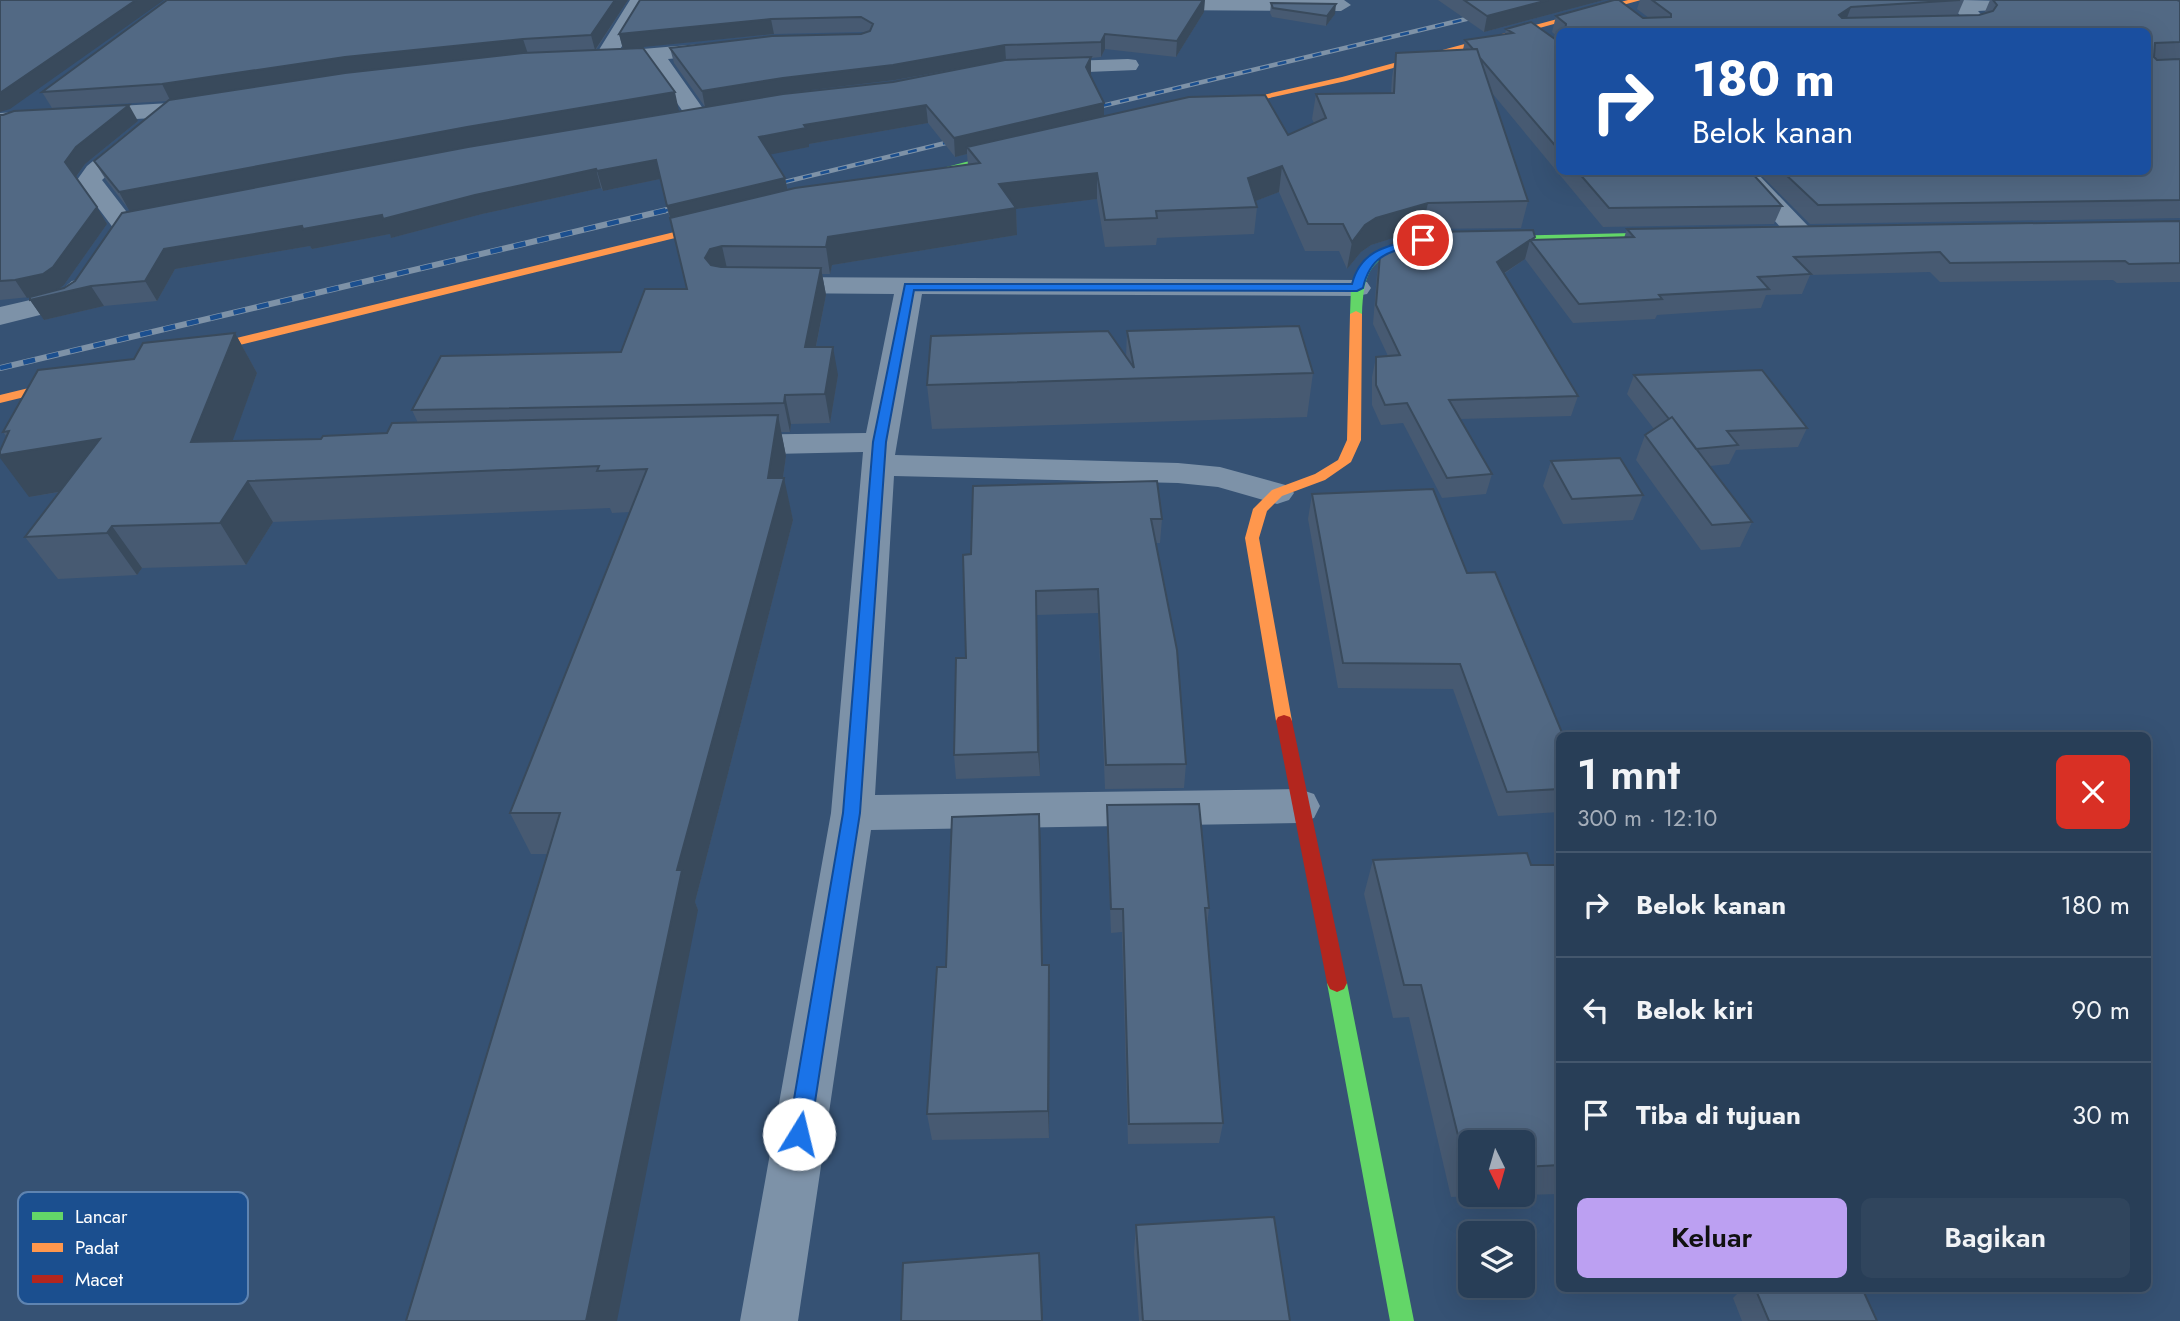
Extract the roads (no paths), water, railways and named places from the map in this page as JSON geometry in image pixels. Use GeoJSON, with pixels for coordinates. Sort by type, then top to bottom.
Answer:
{"type":"FeatureCollection","features":[{"type":"Feature","properties":{"kind":"street"},"geometry":{"type":"LineString","coordinates":[[604,58],[640,0]]}},
{"type":"Feature","properties":{"kind":"street"},"geometry":{"type":"LineString","coordinates":[[1952,28],[1979,27],[1977,20],[1962,6],[2033,2]]}},
{"type":"Feature","properties":{"kind":"street"},"geometry":{"type":"LineString","coordinates":[[1133,4],[1341,5]]}},
{"type":"Feature","properties":{"kind":"street"},"geometry":{"type":"LineString","coordinates":[[1199,110],[1343,79],[1532,30],[1616,5],[1636,9]]}},
{"type":"Feature","properties":{"kind":"street"},"geometry":{"type":"LineString","coordinates":[[1532,30],[1549,43]]}},
{"type":"Feature","properties":{"kind":"street"},"geometry":{"type":"LineString","coordinates":[[579,60],[655,56],[747,46]]}},
{"type":"Feature","properties":{"kind":"street"},"geometry":{"type":"LineString","coordinates":[[655,56],[698,117]]}},
{"type":"Feature","properties":{"kind":"street"},"geometry":{"type":"LineString","coordinates":[[1020,69],[1128,65]]}},
{"type":"Feature","properties":{"kind":"street"},"geometry":{"type":"LineString","coordinates":[[6,123],[48,96]]}},
{"type":"Feature","properties":{"kind":"street"},"geometry":{"type":"LineString","coordinates":[[6,123],[170,110],[222,102]]}},
{"type":"Feature","properties":{"kind":"street"},"geometry":{"type":"LineString","coordinates":[[0,316],[66,300],[76,293],[120,238],[89,180],[96,171],[170,110]]}},
{"type":"Feature","properties":{"kind":"street"},"geometry":{"type":"LineString","coordinates":[[892,182],[1040,146]]}},
{"type":"Feature","properties":{"kind":"street"},"geometry":{"type":"LineString","coordinates":[[1746,175],[1807,233]]}},
{"type":"Feature","properties":{"kind":"street"},"geometry":{"type":"LineString","coordinates":[[176,356],[744,218]]}},
{"type":"Feature","properties":{"kind":"street"},"geometry":{"type":"LineString","coordinates":[[1772,234],[1807,233]]}},
{"type":"Feature","properties":{"kind":"street"},"geometry":{"type":"LineString","coordinates":[[1402,1321],[1316,874],[1299,806],[1252,538],[1260,509],[1277,493],[1320,477],[1344,462],[1354,440],[1357,288],[1361,270],[1382,251],[1423,240],[1689,235]]}},
{"type":"Feature","properties":{"kind":"street"},"geometry":{"type":"LineString","coordinates":[[741,284],[1357,288]]}},
{"type":"Feature","properties":{"kind":"street"},"geometry":{"type":"LineString","coordinates":[[769,1321],[852,813],[879,454],[909,286]]}},
{"type":"Feature","properties":{"kind":"street"},"geometry":{"type":"LineString","coordinates":[[0,399],[95,376]]}},
{"type":"Feature","properties":{"kind":"street"},"geometry":{"type":"LineString","coordinates":[[701,446],[1178,473],[1220,477],[1277,493]]}},
{"type":"Feature","properties":{"kind":"street"},"geometry":{"type":"LineString","coordinates":[[852,813],[1299,806]]}},
{"type":"Feature","properties":{"kind":"railway"},"geometry":{"type":"LineString","coordinates":[[1085,110],[1483,15]]}},
{"type":"Feature","properties":{"kind":"railway"},"geometry":{"type":"LineString","coordinates":[[768,186],[962,139]]}},
{"type":"Feature","properties":{"kind":"railway"},"geometry":{"type":"LineString","coordinates":[[664,211],[687,205]]}},
{"type":"Feature","properties":{"kind":"railway"},"geometry":{"type":"LineString","coordinates":[[0,368],[671,209]]}}]}
